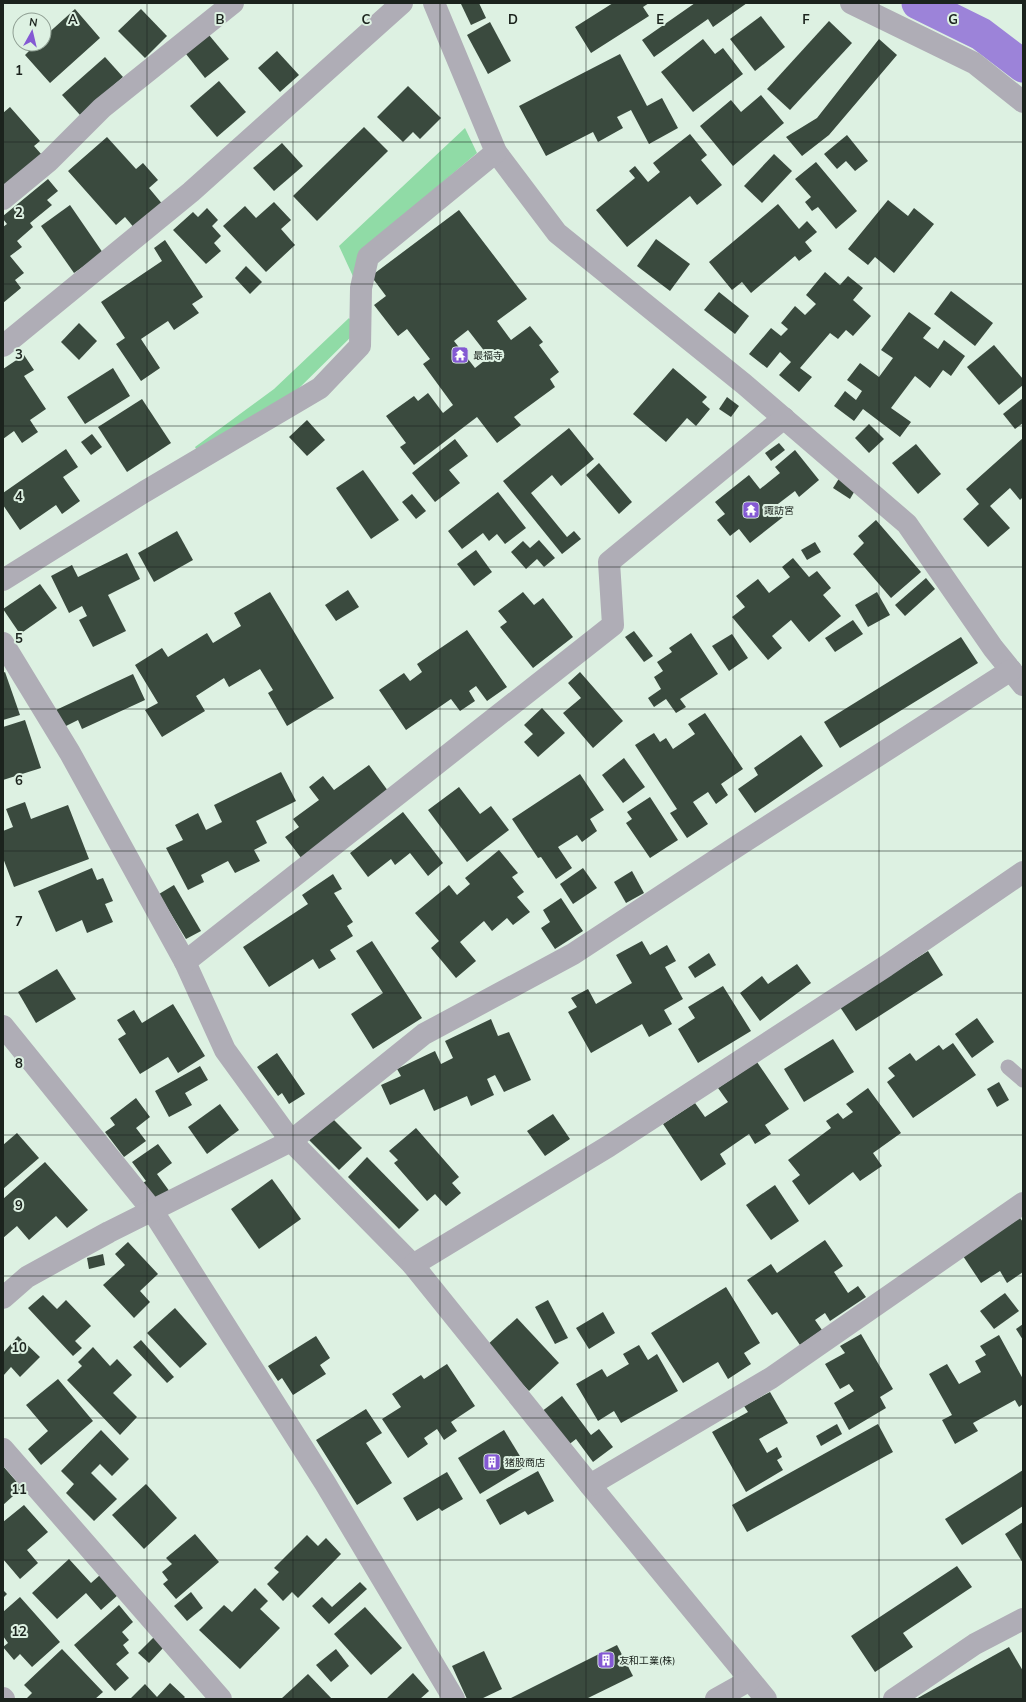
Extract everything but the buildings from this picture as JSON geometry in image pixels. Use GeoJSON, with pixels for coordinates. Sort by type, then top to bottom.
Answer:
{"type":"FeatureCollection","features":[{"type":"Feature","properties":{"kind":"street"},"geometry":{"type":"LineString","coordinates":[[3,199],[49,161],[102,108],[233,3]]}},
{"type":"Feature","properties":{"kind":"street"},"geometry":{"type":"LineString","coordinates":[[3,346],[191,192],[402,3]]}},
{"type":"Feature","properties":{"kind":"street"},"geometry":{"type":"LineString","coordinates":[[3,1298],[27,1277],[109,1232],[291,1141],[424,1034],[573,954],[742,843],[1017,678],[993,648],[907,524],[784,418],[557,233],[496,152],[434,3]]}},
{"type":"Feature","properties":{"kind":"street"},"geometry":{"type":"LineString","coordinates":[[850,3],[974,63],[1023,102]]}},
{"type":"Feature","properties":{"kind":"street"},"geometry":{"type":"LineString","coordinates":[[3,580],[144,492],[320,388],[360,346],[361,288],[368,257],[496,152]]}},
{"type":"Feature","properties":{"kind":"street"},"geometry":{"type":"LineString","coordinates":[[185,962],[613,625],[609,562],[784,418]]}},
{"type":"Feature","properties":{"kind":"street"},"geometry":{"type":"LineString","coordinates":[[3,643],[70,753],[185,962],[225,1050],[291,1141],[413,1265],[590,1485],[766,1699]]}},
{"type":"Feature","properties":{"kind":"street"},"geometry":{"type":"LineString","coordinates":[[413,1265],[622,1138],[886,966],[1023,872]]}},
{"type":"Feature","properties":{"kind":"street"},"geometry":{"type":"LineString","coordinates":[[3,1026],[152,1210],[325,1483],[454,1699]]}},
{"type":"Feature","properties":{"kind":"street"},"geometry":{"type":"LineString","coordinates":[[590,1485],[771,1378],[1023,1203]]}},
{"type":"Feature","properties":{"kind":"street"},"geometry":{"type":"LineString","coordinates":[[3,1449],[221,1699]]}},
{"type":"Feature","properties":{"kind":"street"},"geometry":{"type":"LineString","coordinates":[[894,1699],[975,1644],[1023,1619]]}},
{"type":"Feature","properties":{"kind":"street"},"geometry":{"type":"LineString","coordinates":[[716,1699],[750,1680]]}},
{"type":"Feature","properties":{"kind":"lane"},"geometry":{"type":"LineString","coordinates":[[1008,1066],[1023,1080]]}},
{"type":"Feature","properties":{"kind":"green space"},"geometry":{"type":"Polygon","coordinates":[[[465,128],[477,153],[363,250],[357,285],[339,246],[465,128]]]}},
{"type":"Feature","properties":{"kind":"green space"},"geometry":{"type":"Polygon","coordinates":[[[349,318],[358,330],[287,400],[202,460],[195,447],[274,389],[349,318]]]}},
{"type":"Feature","properties":{"kind":"waterway"},"geometry":{"type":"LineString","coordinates":[[918,3],[981,34],[1023,66]]}},
{"type":"Feature","properties":{"kind":"place","name":"最福寺"},"geometry":{"type":"Point","coordinates":[460,355]}},
{"type":"Feature","properties":{"kind":"place","name":"諏訪宮"},"geometry":{"type":"Point","coordinates":[751,510]}},
{"type":"Feature","properties":{"kind":"place","name":"猪股商店"},"geometry":{"type":"Point","coordinates":[492,1462]}},
{"type":"Feature","properties":{"kind":"place","name":"友和工業(株)"},"geometry":{"type":"Point","coordinates":[606,1660]}}]}
